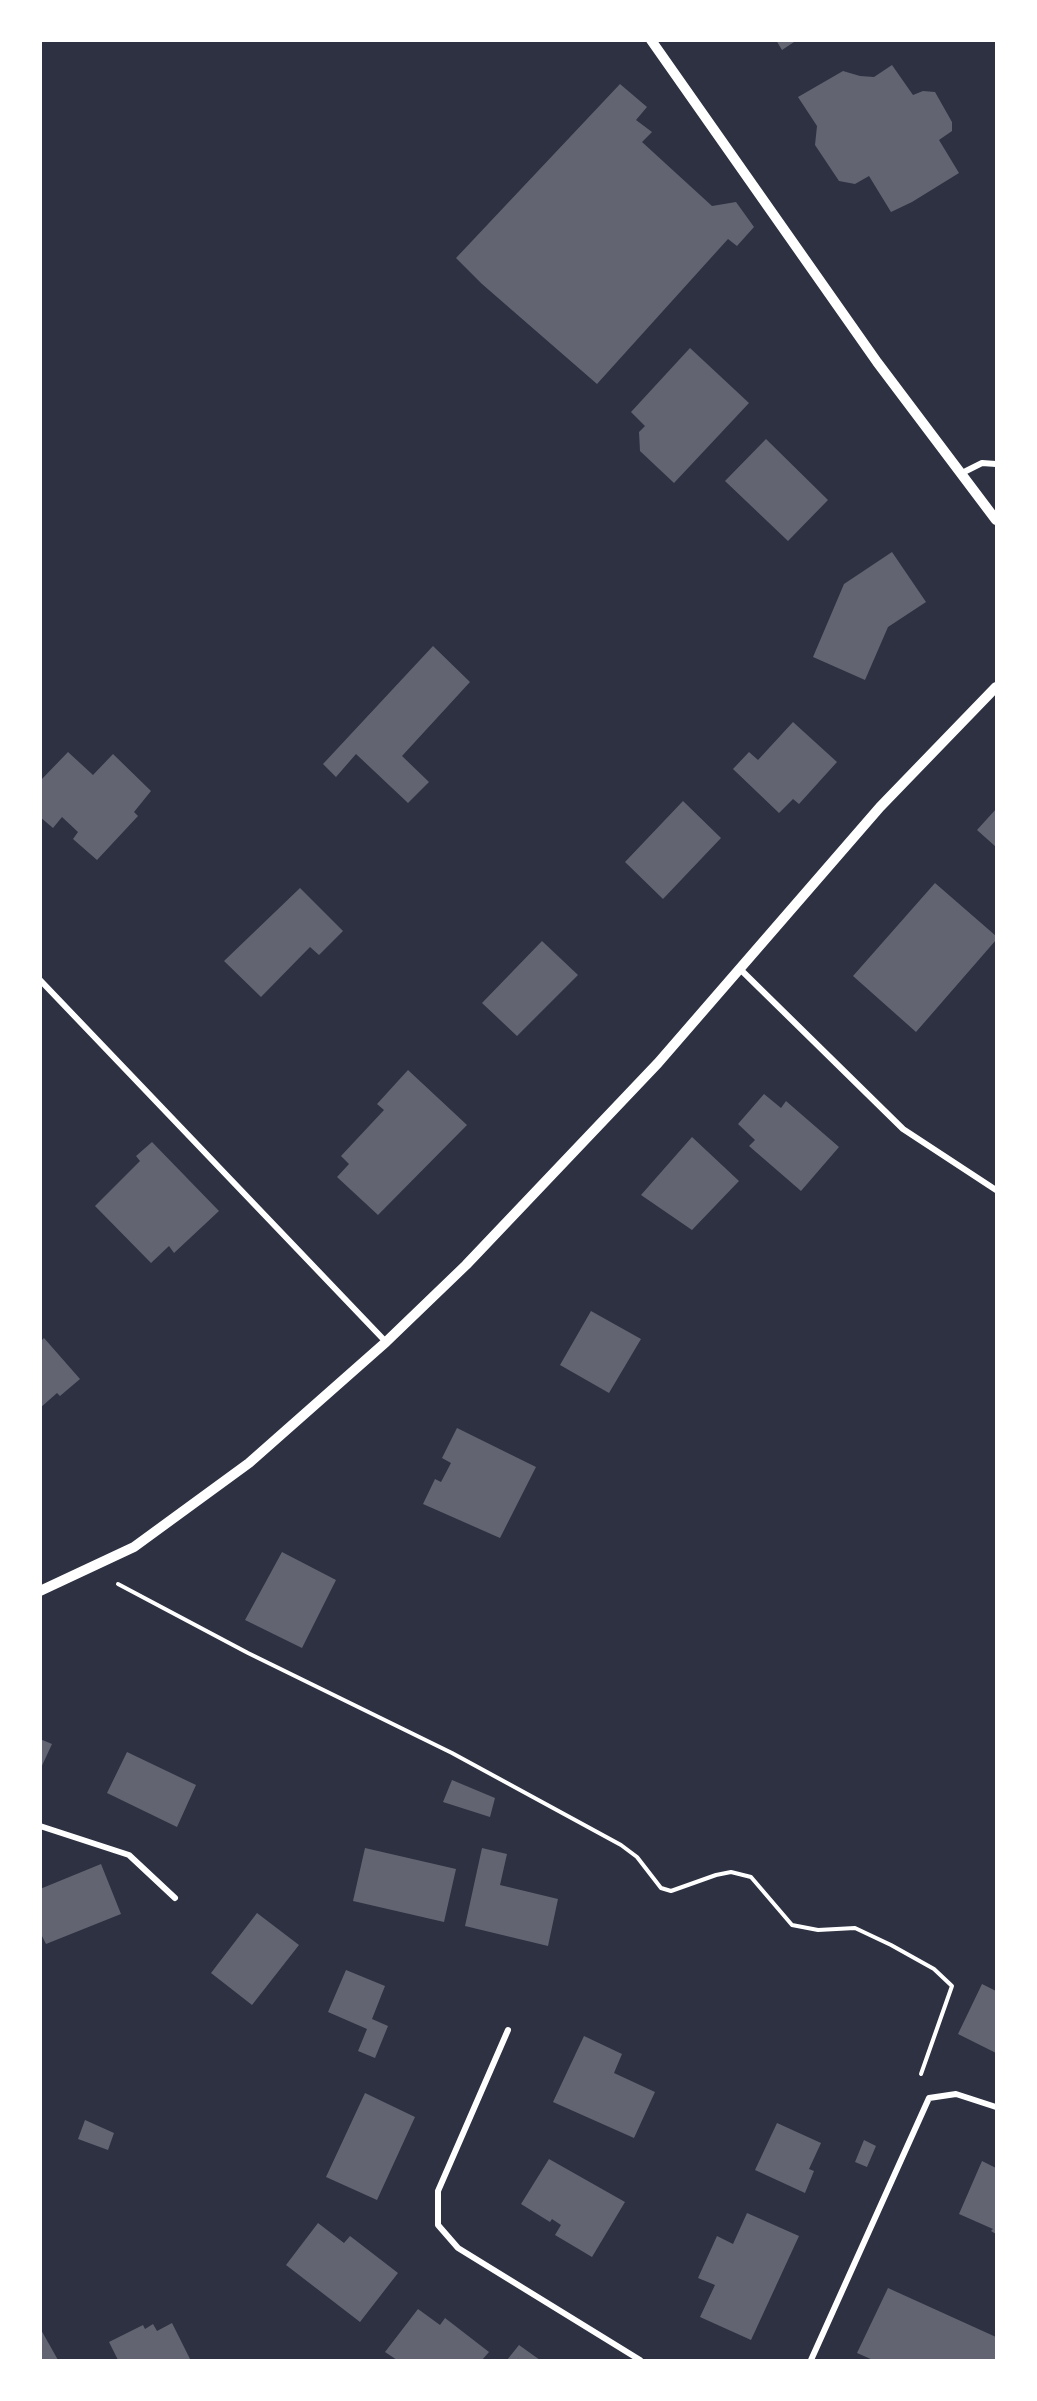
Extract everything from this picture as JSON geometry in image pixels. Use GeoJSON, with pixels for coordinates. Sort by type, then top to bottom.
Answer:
{"type":"FeatureCollection","features":[{"type":"Feature","properties":{"kind":"street"},"geometry":{"type":"LineString","coordinates":[[651,40],[877,362],[996,520]]}},
{"type":"Feature","properties":{"kind":"street"},"geometry":{"type":"LineString","coordinates":[[962,473],[982,463],[996,464]]}},
{"type":"Feature","properties":{"kind":"street"},"geometry":{"type":"LineString","coordinates":[[40,1591],[134,1547],[249,1463],[386,1342],[466,1265],[658,1063],[880,807],[996,687]]}},
{"type":"Feature","properties":{"kind":"street"},"geometry":{"type":"LineString","coordinates":[[740,969],[903,1129],[996,1190]]}},
{"type":"Feature","properties":{"kind":"street"},"geometry":{"type":"LineString","coordinates":[[40,980],[386,1342]]}},
{"type":"Feature","properties":{"kind":"street"},"geometry":{"type":"LineString","coordinates":[[40,1826],[129,1855],[175,1898]]}},
{"type":"Feature","properties":{"kind":"street"},"geometry":{"type":"LineString","coordinates":[[508,2030],[438,2191],[438,2225],[458,2248],[640,2361]]}},
{"type":"Feature","properties":{"kind":"street"},"geometry":{"type":"LineString","coordinates":[[811,2361],[929,2098],[956,2094],[996,2107]]}},
{"type":"Feature","properties":{"kind":"path"},"geometry":{"type":"LineString","coordinates":[[88,1568],[248,1653],[452,1753],[621,1845],[637,1857],[661,1888],[671,1891],[731,1872],[751,1877],[792,1926],[818,1930],[855,1928],[934,1969],[952,1986],[920,2078],[929,2098]]}},
{"type":"Feature","properties":{"kind":"building"},"geometry":{"type":"Polygon","coordinates":[[[776,40],[797,40],[782,50],[776,40]]]}},
{"type":"Feature","properties":{"kind":"building"},"geometry":{"type":"Polygon","coordinates":[[[892,65],[913,95],[923,91],[935,92],[952,122],[952,131],[939,140],[959,173],[891,212],[869,176],[855,184],[839,181],[815,145],[817,126],[798,97],[843,71],[874,77],[892,65]]]}},
{"type":"Feature","properties":{"kind":"building"},"geometry":{"type":"Polygon","coordinates":[[[620,84],[647,107],[636,120],[652,132],[642,142],[712,206],[736,202],[754,227],[737,246],[728,239],[597,384],[482,284],[456,258],[620,84]]]}},
{"type":"Feature","properties":{"kind":"building"},"geometry":{"type":"Polygon","coordinates":[[[690,348],[749,403],[674,483],[640,451],[639,432],[645,426],[631,412],[690,348]]]}},
{"type":"Feature","properties":{"kind":"building"},"geometry":{"type":"Polygon","coordinates":[[[766,439],[828,500],[788,541],[725,481],[766,439]]]}},
{"type":"Feature","properties":{"kind":"building"},"geometry":{"type":"Polygon","coordinates":[[[892,552],[926,602],[888,627],[865,680],[813,657],[844,584],[892,552]]]}},
{"type":"Feature","properties":{"kind":"building"},"geometry":{"type":"Polygon","coordinates":[[[433,646],[470,682],[402,756],[429,782],[408,803],[356,754],[336,777],[323,764],[433,646]]]}},
{"type":"Feature","properties":{"kind":"building"},"geometry":{"type":"Polygon","coordinates":[[[793,722],[837,762],[799,804],[793,799],[779,813],[733,769],[749,752],[758,760],[793,722]]]}},
{"type":"Feature","properties":{"kind":"building"},"geometry":{"type":"Polygon","coordinates":[[[68,752],[93,775],[113,754],[151,791],[134,812],[138,816],[97,860],[73,839],[78,832],[62,817],[53,828],[40,817],[40,781],[68,752]]]}},
{"type":"Feature","properties":{"kind":"building"},"geometry":{"type":"Polygon","coordinates":[[[683,801],[721,838],[663,899],[625,862],[683,801]]]}},
{"type":"Feature","properties":{"kind":"building"},"geometry":{"type":"Polygon","coordinates":[[[996,809],[996,847],[977,830],[996,809]]]}},
{"type":"Feature","properties":{"kind":"building"},"geometry":{"type":"Polygon","coordinates":[[[935,883],[996,936],[996,940],[916,1032],[853,976],[935,883]]]}},
{"type":"Feature","properties":{"kind":"building"},"geometry":{"type":"Polygon","coordinates":[[[300,888],[343,931],[319,955],[310,947],[261,997],[224,961],[300,888]]]}},
{"type":"Feature","properties":{"kind":"building"},"geometry":{"type":"Polygon","coordinates":[[[542,941],[578,975],[517,1036],[482,1003],[542,941]]]}},
{"type":"Feature","properties":{"kind":"building"},"geometry":{"type":"Polygon","coordinates":[[[408,1070],[467,1125],[378,1215],[337,1177],[349,1164],[341,1156],[384,1110],[377,1104],[408,1070]]]}},
{"type":"Feature","properties":{"kind":"building"},"geometry":{"type":"Polygon","coordinates":[[[764,1094],[781,1108],[786,1101],[839,1147],[801,1191],[749,1146],[755,1140],[738,1124],[764,1094]]]}},
{"type":"Feature","properties":{"kind":"building"},"geometry":{"type":"Polygon","coordinates":[[[692,1137],[739,1181],[692,1230],[641,1195],[692,1137]]]}},
{"type":"Feature","properties":{"kind":"building"},"geometry":{"type":"Polygon","coordinates":[[[152,1142],[219,1211],[174,1253],[169,1246],[151,1263],[95,1206],[140,1161],[136,1156],[152,1142]]]}},
{"type":"Feature","properties":{"kind":"building"},"geometry":{"type":"Polygon","coordinates":[[[591,1311],[641,1339],[609,1393],[560,1365],[591,1311]]]}},
{"type":"Feature","properties":{"kind":"building"},"geometry":{"type":"Polygon","coordinates":[[[44,1338],[80,1379],[60,1396],[57,1393],[40,1408],[40,1342],[44,1338]]]}},
{"type":"Feature","properties":{"kind":"building"},"geometry":{"type":"Polygon","coordinates":[[[457,1428],[536,1467],[500,1538],[423,1504],[435,1479],[441,1482],[451,1463],[442,1458],[457,1428]]]}},
{"type":"Feature","properties":{"kind":"building"},"geometry":{"type":"Polygon","coordinates":[[[282,1552],[336,1580],[302,1648],[245,1620],[282,1552]]]}},
{"type":"Feature","properties":{"kind":"building"},"geometry":{"type":"Polygon","coordinates":[[[40,1739],[52,1744],[40,1770],[40,1739]]]}},
{"type":"Feature","properties":{"kind":"building"},"geometry":{"type":"Polygon","coordinates":[[[127,1752],[196,1785],[177,1827],[107,1793],[127,1752]]]}},
{"type":"Feature","properties":{"kind":"building"},"geometry":{"type":"Polygon","coordinates":[[[452,1780],[495,1798],[490,1817],[443,1802],[452,1780]]]}},
{"type":"Feature","properties":{"kind":"building"},"geometry":{"type":"Polygon","coordinates":[[[365,1848],[456,1869],[444,1922],[353,1901],[365,1848]]]}},
{"type":"Feature","properties":{"kind":"building"},"geometry":{"type":"Polygon","coordinates":[[[482,1848],[507,1854],[500,1885],[558,1899],[548,1946],[465,1926],[482,1848]]]}},
{"type":"Feature","properties":{"kind":"building"},"geometry":{"type":"Polygon","coordinates":[[[101,1864],[121,1914],[46,1944],[40,1932],[40,1889],[101,1864]]]}},
{"type":"Feature","properties":{"kind":"building"},"geometry":{"type":"Polygon","coordinates":[[[257,1913],[299,1945],[252,2005],[211,1973],[257,1913]]]}},
{"type":"Feature","properties":{"kind":"building"},"geometry":{"type":"Polygon","coordinates":[[[346,1970],[385,1986],[372,2019],[388,2026],[375,2058],[358,2051],[367,2029],[328,2012],[346,1970]]]}},
{"type":"Feature","properties":{"kind":"building"},"geometry":{"type":"Polygon","coordinates":[[[982,1984],[996,1991],[996,2053],[958,2034],[982,1984]]]}},
{"type":"Feature","properties":{"kind":"building"},"geometry":{"type":"Polygon","coordinates":[[[584,2036],[622,2054],[614,2073],[655,2092],[634,2138],[553,2102],[584,2036]]]}},
{"type":"Feature","properties":{"kind":"building"},"geometry":{"type":"Polygon","coordinates":[[[365,2093],[415,2117],[377,2200],[326,2177],[365,2093]]]}},
{"type":"Feature","properties":{"kind":"building"},"geometry":{"type":"Polygon","coordinates":[[[85,2120],[114,2133],[108,2150],[78,2139],[85,2120]]]}},
{"type":"Feature","properties":{"kind":"building"},"geometry":{"type":"Polygon","coordinates":[[[777,2123],[821,2143],[809,2169],[814,2171],[805,2193],[755,2170],[777,2123]]]}},
{"type":"Feature","properties":{"kind":"building"},"geometry":{"type":"Polygon","coordinates":[[[864,2140],[876,2146],[867,2167],[855,2162],[864,2140]]]}},
{"type":"Feature","properties":{"kind":"building"},"geometry":{"type":"Polygon","coordinates":[[[549,2159],[625,2202],[592,2257],[555,2235],[561,2225],[552,2219],[550,2222],[521,2204],[549,2159]]]}},
{"type":"Feature","properties":{"kind":"building"},"geometry":{"type":"Polygon","coordinates":[[[982,2161],[996,2168],[996,2234],[991,2231],[993,2229],[959,2214],[982,2161]]]}},
{"type":"Feature","properties":{"kind":"building"},"geometry":{"type":"Polygon","coordinates":[[[747,2213],[799,2236],[751,2340],[700,2317],[715,2285],[698,2278],[717,2236],[733,2244],[747,2213]]]}},
{"type":"Feature","properties":{"kind":"building"},"geometry":{"type":"Polygon","coordinates":[[[318,2223],[344,2243],[350,2236],[398,2273],[360,2322],[286,2265],[318,2223]]]}},
{"type":"Feature","properties":{"kind":"building"},"geometry":{"type":"Polygon","coordinates":[[[888,2288],[996,2337],[996,2360],[873,2360],[857,2353],[888,2288]]]}},
{"type":"Feature","properties":{"kind":"building"},"geometry":{"type":"Polygon","coordinates":[[[418,2309],[440,2325],[445,2318],[489,2352],[482,2360],[397,2360],[385,2352],[418,2309]]]}},
{"type":"Feature","properties":{"kind":"building"},"geometry":{"type":"Polygon","coordinates":[[[172,2323],[190,2359],[118,2360],[109,2342],[143,2325],[145,2329],[153,2324],[157,2331],[172,2323]]]}},
{"type":"Feature","properties":{"kind":"building"},"geometry":{"type":"Polygon","coordinates":[[[40,2328],[58,2360],[40,2360],[40,2328]]]}},
{"type":"Feature","properties":{"kind":"building"},"geometry":{"type":"Polygon","coordinates":[[[519,2345],[540,2360],[507,2360],[519,2345]]]}}]}
